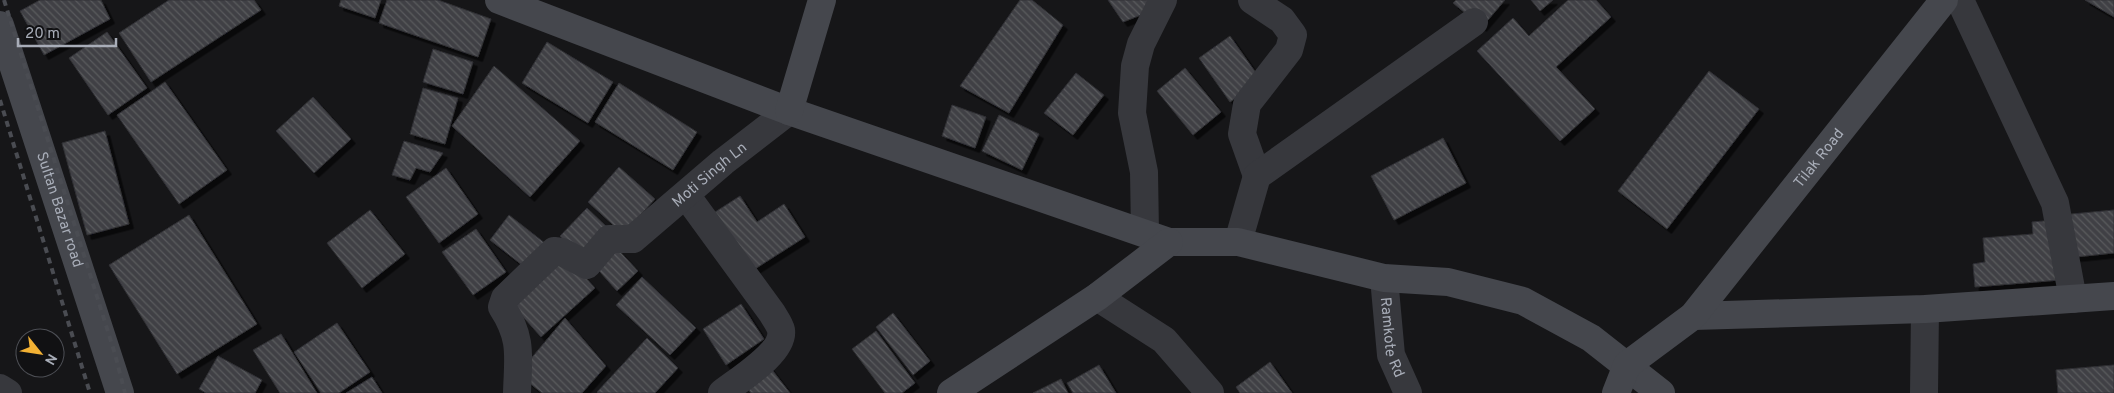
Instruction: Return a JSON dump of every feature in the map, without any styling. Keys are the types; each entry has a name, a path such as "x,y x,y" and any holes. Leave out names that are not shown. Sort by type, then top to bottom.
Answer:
{"main road":[{"path":"502,0 789,111 1157,238 1238,242 1384,278 1448,282 1523,301 1591,338 1661,393"},
{"path":"789,111 822,0"},
{"name":"Tilak Road","path":"1627,365 1693,316 1944,0"},
{"name":"Sultan Bazar road","path":"0,25 120,393"},
{"path":"959,391 1097,297 1157,238"},
{"path":"1693,316 1925,309 2114,296"},
{"path":"1616,393 1627,365"}],"street":[{"path":"1157,238 1132,113 1135,76 1141,44 1163,0"},
{"path":"1238,242 1257,176 1242,134 1247,104 1289,50 1293,35 1282,20 1252,0"},
{"path":"1960,0 2055,203 2073,299"},
{"path":"1257,176 1474,22"},
{"name":"Moti Singh Ln","path":"516,393 519,345 514,329 502,307 506,298 554,251 562,252 587,265 610,239 633,240 723,162 789,111"},
{"path":"686,196 772,313 782,331 779,343 773,353 722,393"},
{"name":"Ramkote Rd","path":"1384,278 1391,355 1408,393"},
{"path":"1097,297 1164,340 1210,393"},
{"path":"1924,393 1925,309"},
{"path":"0,388 8,393"}],"building":[{"path":"40,0 101,0 110,19 44,55 20,11"},
{"path":"169,0 254,0 261,10 151,82 119,33"},
{"path":"341,0 381,0 375,18 339,6"},
{"path":"387,0 438,0 491,19 478,57 379,23"},
{"path":"1020,0 1032,0 1063,25 1009,113 960,86"},
{"path":"1108,0 1150,0 1141,15 1123,22"},
{"path":"1456,0 1505,0 1482,27 1453,3"},
{"path":"1531,0 1553,0 1540,11"},
{"path":"1568,0 1596,0 1611,17 1556,67 1595,109 1560,141 1477,51 1513,18 1529,36"},
{"path":"2085,0 2114,0 2114,17"},
{"path":"107,32 147,88 108,115 69,58"},
{"path":"1230,36 1261,80 1230,102 1199,58"},
{"path":"547,42 613,82 588,123 522,83"},
{"path":"433,49 473,62 463,94 423,82"},
{"path":"494,66 580,141 530,197 452,126"},
{"path":"1185,68 1221,112 1193,135 1157,91"},
{"path":"1709,71 1759,109 1667,229 1618,191"},
{"path":"1076,73 1104,95 1073,135 1044,113"},
{"path":"165,82 227,170 179,204 117,115"},
{"path":"619,83 697,132 673,170 595,122"},
{"path":"423,88 458,98 445,144 410,134"},
{"path":"313,97 351,139 314,173 276,131"},
{"path":"952,105 986,117 975,148 942,136"},
{"path":"999,115 1039,134 1022,170 982,151"},
{"path":"105,131 129,224 87,235 62,143"},
{"path":"1443,138 1466,183 1394,220 1371,176"},
{"path":"404,141 443,153 430,172 416,168 410,180 392,175"},
{"path":"619,167 655,199 623,234 588,202"},
{"path":"446,168 478,214 439,243 406,197"},
{"path":"740,196 757,222 784,204 805,237 747,274 709,216"},
{"path":"587,208 610,230 583,259 560,236"},
{"path":"370,210 405,254 362,288 327,243"},
{"path":"2114,210 2114,253 2066,258 2061,215"},
{"path":"189,215 257,324 177,374 109,265"},
{"path":"509,215 546,244 527,269 490,240"},
{"path":"2055,220 2060,280 1975,287 1973,264 1985,262 1983,238 2033,234 2032,222"},
{"path":"476,229 506,272 473,295 442,252"},
{"path":"612,243 638,271 617,291 592,263"},
{"path":"562,252 595,288 541,337 509,301"},
{"path":"642,277 696,328 670,355 616,305"},
{"path":"741,304 764,339 726,365 703,329"},
{"path":"893,313 930,361 913,375 876,327"},
{"path":"565,318 606,366 582,393 542,393 518,374"},
{"path":"337,323 370,372 339,393 321,393 294,352"},
{"path":"876,331 915,383 902,393 885,393 852,349"},
{"path":"281,334 317,393 280,393 253,350"},
{"path":"647,338 678,368 655,393 598,393 597,392"},
{"path":"218,356 262,380 255,393 206,393 199,389"},
{"path":"766,362 790,393 751,393 741,380"},
{"path":"1270,362 1292,393 1240,393 1236,387"},
{"path":"1099,365 1116,393 1073,393 1067,383"},
{"path":"2114,365 2114,393 2058,393 2056,370"},
{"path":"372,377 382,393 346,393"},
{"path":"1061,379 1068,393 1033,393"}],"railway":[{"path":"4,0 115,354 125,393"},
{"path":"0,100 90,393"}]}
